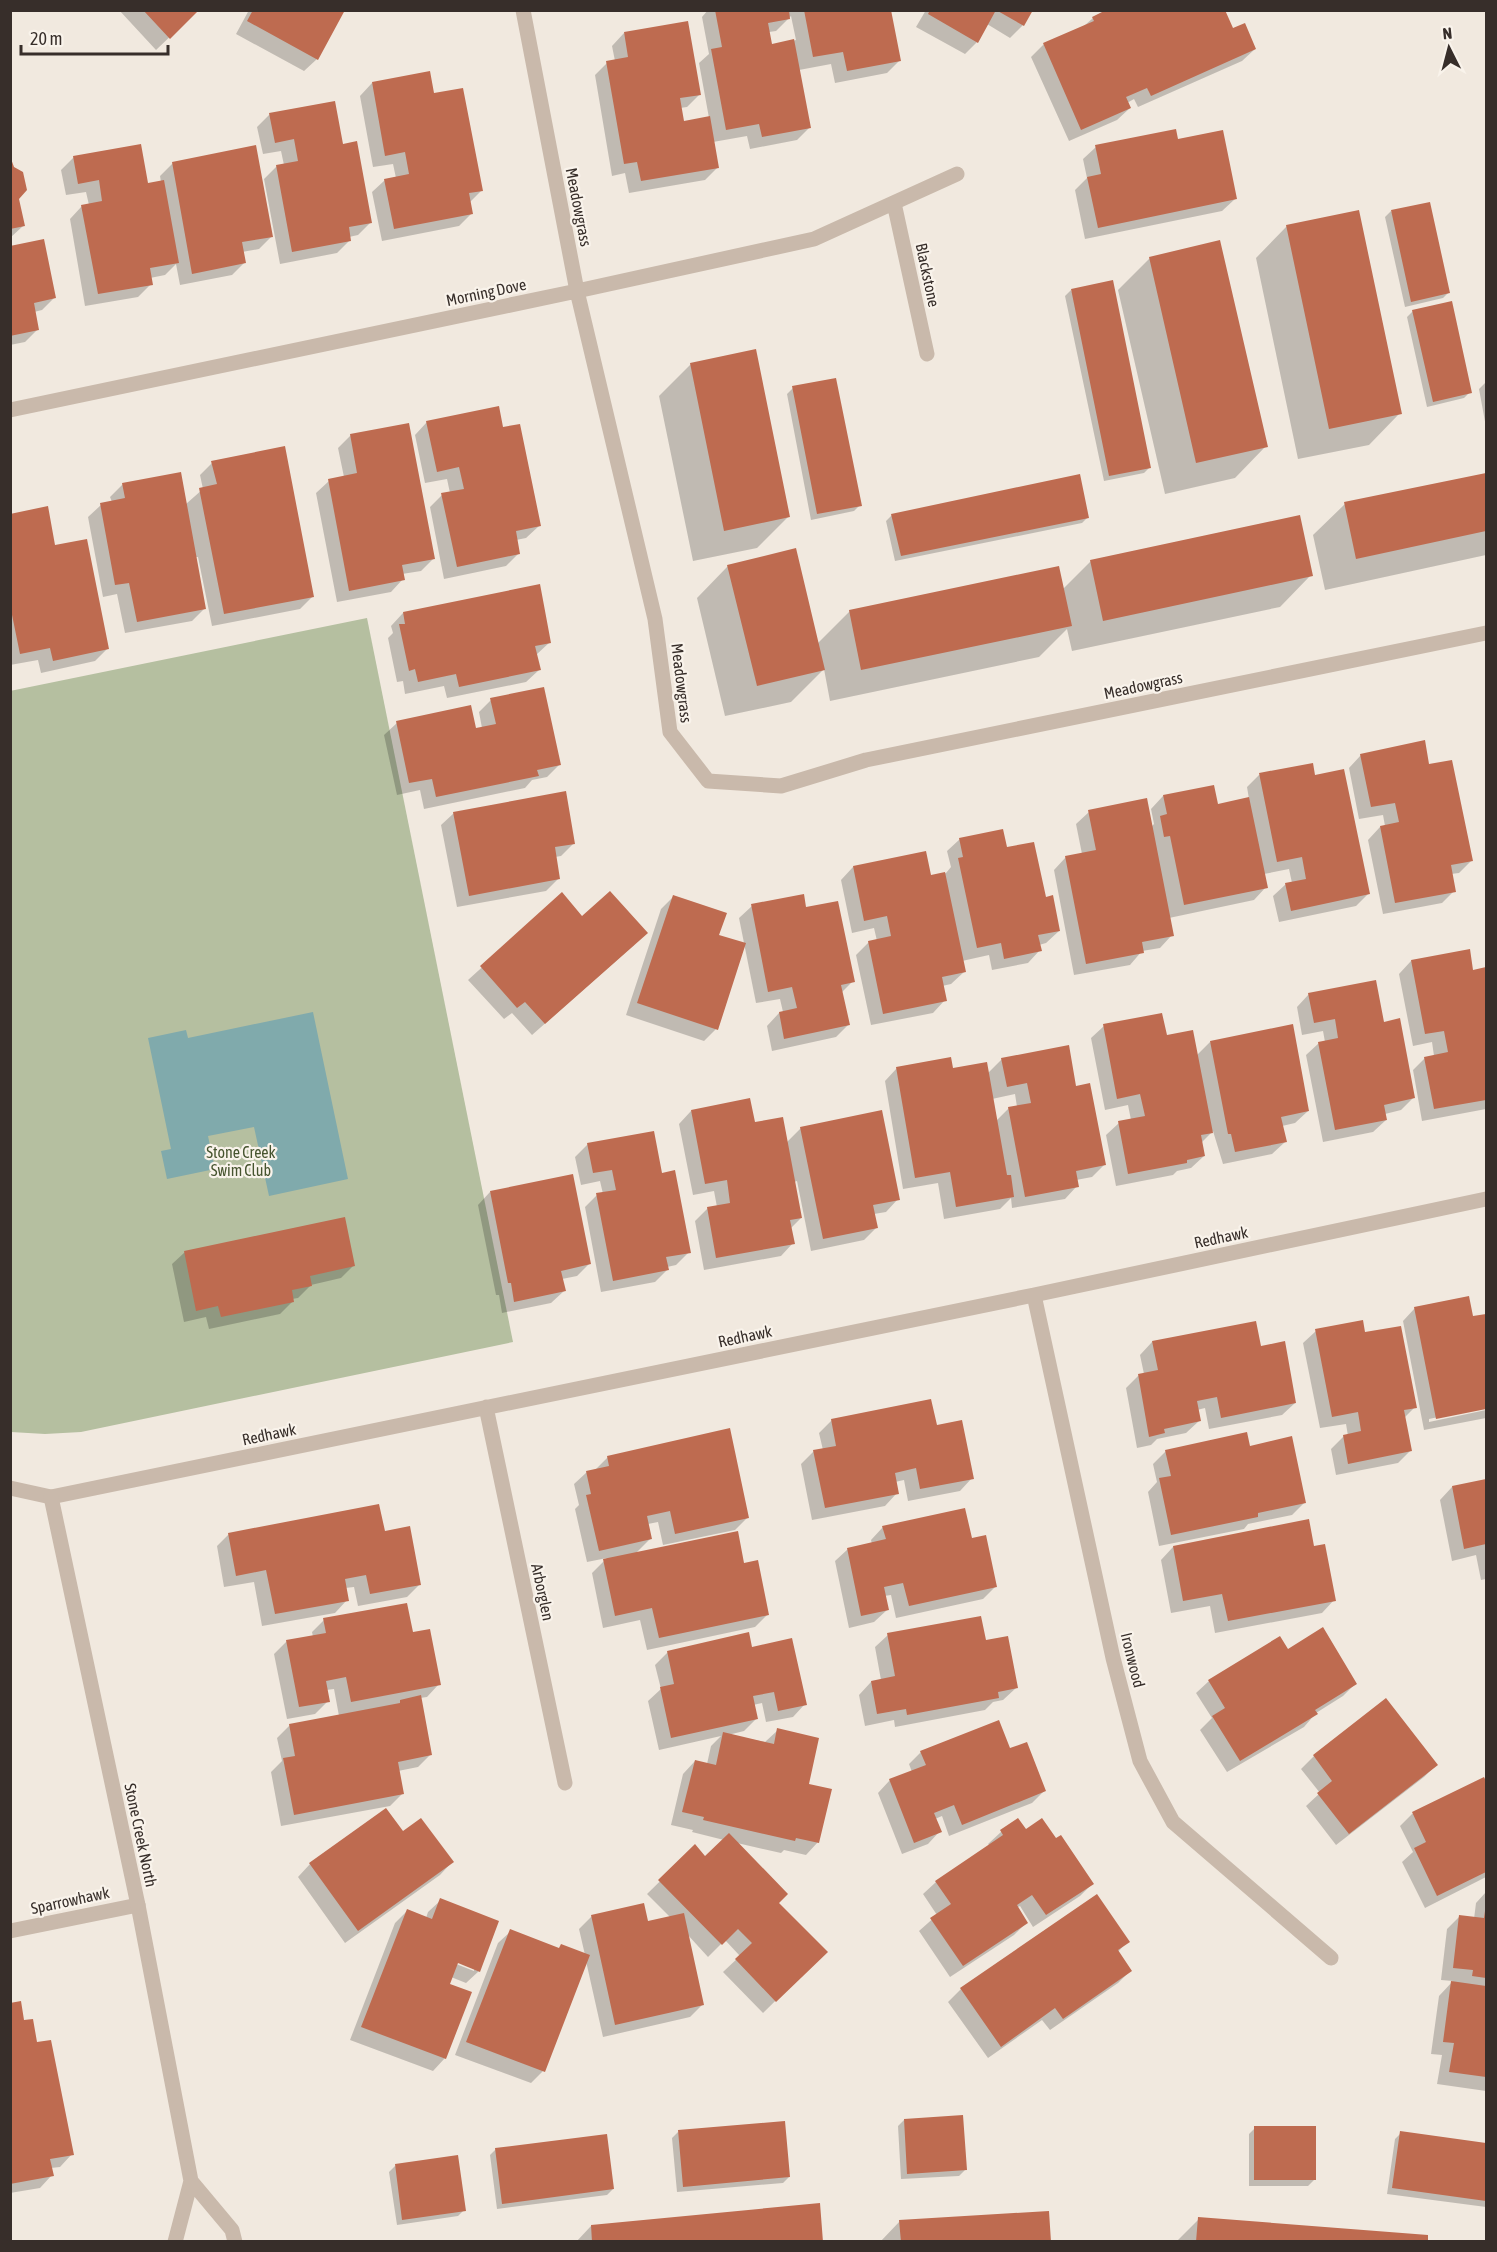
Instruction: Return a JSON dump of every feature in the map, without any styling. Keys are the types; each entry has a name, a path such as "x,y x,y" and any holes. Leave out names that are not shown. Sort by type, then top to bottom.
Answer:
{"street":[{"name":"Meadowgrass","path":"523,10 577,291 655,619 670,732 708,782 782,786 866,760 1486,633"},
{"name":"Morning Dove","path":"10,410 814,239 957,174"},
{"name":"Blackstone","path":"894,203 927,354"},
{"name":"Redhawk","path":"10,1488 51,1497 1034,1295 1486,1199"},
{"name":"Ironwood","path":"1034,1295 1113,1658 1140,1761 1173,1822 1331,1958"},
{"name":"Arborglen","path":"486,1407 565,1783"},
{"name":"Stone Creek North","path":"51,1497 138,1905 192,2181 175,2241"},
{"name":"Sparrowhawk","path":"10,1931 138,1905"},
{"name":"Stone Creek North","path":"192,2181 232,2230 235,2241"}],"green space":[{"name":"Stone Creek Swim Club","path":"367,618 513,1342 81,1432 45,1434 11,1432 10,691"}],"water":[{"path":"313,1012 348,1179 269,1196 254,1127 208,1136 215,1169 167,1179 161,1151 171,1149 148,1038 186,1030 188,1038"}],"building":[{"path":"143,10 199,10 170,39"},
{"path":"253,10 345,10 318,60 247,21"},
{"path":"715,10 789,10 790,19 768,23 772,44 794,39 811,128 762,137 759,124 726,130 711,49 722,47"},
{"path":"804,10 891,10 901,61 847,71 843,52 813,57"},
{"path":"930,10 996,10 978,43 928,14"},
{"path":"996,10 1033,10 1024,26"},
{"path":"1106,10 1225,10 1233,28 1245,23 1256,49 1151,96 1147,88 1126,97 1131,108 1081,130 1043,43 1094,21 1092,17"},
{"path":"688,21 701,95 680,98 684,121 710,116 719,168 641,181 637,162 624,164 606,61 628,57 624,32"},
{"path":"430,71 434,93 463,88 483,191 469,193 473,214 394,229 384,179 409,174 405,152 385,156 372,82"},
{"path":"335,101 343,144 357,141 372,223 349,227 351,241 292,252 276,165 298,161 294,139 275,143 269,113"},
{"path":"1176,129 1178,139 1223,130 1237,199 1098,228 1087,177 1101,174 1095,145"},
{"path":"141,144 148,183 164,180 179,263 150,268 153,285 98,294 81,205 102,201 99,180 78,184 73,156"},
{"path":"256,145 273,237 242,242 246,263 192,274 172,162"},
{"path":"10,156 14,167 23,172 27,190 19,199 25,226 10,229"},
{"path":"1430,202 1450,293 1411,302 1391,210"},
{"path":"1359,210 1402,414 1329,429 1286,225"},
{"path":"44,239 56,298 34,303 39,330 10,336 10,246"},
{"path":"1220,240 1268,447 1196,463 1149,257"},
{"path":"1113,280 1151,468 1109,476 1071,289"},
{"path":"1452,301 1472,393 1433,402 1412,310"},
{"path":"756,349 790,517 724,531 690,363"},
{"path":"836,378 862,506 817,514 792,386"},
{"path":"499,406 503,427 520,424 541,526 516,531 520,554 457,567 441,493 464,489 459,467 437,472 426,421"},
{"path":"409,423 435,559 402,565 405,580 349,591 328,479 357,473 350,434"},
{"path":"285,446 314,597 224,614 199,488 217,484 211,461"},
{"path":"181,472 206,609 137,622 129,583 115,585 100,503 125,498 122,483"},
{"path":"1486,473 1486,531 1356,559 1344,502"},
{"path":"1080,474 1089,518 901,556 891,514"},
{"path":"48,506 55,545 87,539 109,649 53,661 50,648 20,654 10,605 10,514"},
{"path":"1300,515 1313,576 1103,621 1090,560"},
{"path":"796,548 825,670 757,686 727,565"},
{"path":"1059,566 1072,626 861,670 849,610"},
{"path":"540,584 551,643 535,646 541,670 459,687 456,674 418,682 415,669 409,671 399,624 405,624 403,612"},
{"path":"544,687 561,765 537,770 539,776 436,797 432,779 409,783 396,721 471,705 476,728 496,724 490,698"},
{"path":"1425,740 1429,764 1452,760 1473,861 1451,865 1456,892 1395,903 1380,826 1399,822 1395,803 1371,807 1360,754"},
{"path":"1313,763 1315,775 1344,769 1370,894 1291,911 1285,883 1306,879 1302,857 1277,862 1259,773"},
{"path":"1214,785 1218,804 1249,797 1268,888 1184,905 1170,836 1164,837 1160,816 1167,814 1163,795"},
{"path":"566,791 575,844 555,847 560,879 469,896 453,812"},
{"path":"1147,798 1174,936 1142,942 1144,953 1086,964 1065,856 1096,850 1088,810"},
{"path":"1003,829 1007,847 1034,842 1046,897 1053,895 1060,931 1038,935 1042,951 1004,959 1001,943 977,948 958,858 963,857 959,838"},
{"path":"926,851 931,875 945,872 966,972 942,977 947,1001 883,1014 868,941 891,936 887,916 864,921 853,866"},
{"path":"610,891 648,933 545,1024 525,1002 517,1008 480,966 562,892 582,916"},
{"path":"804,894 806,907 838,901 855,982 841,985 850,1025 784,1039 779,1012 797,1008 792,987 768,992 751,904"},
{"path":"673,895 727,913 719,935 746,943 718,1030 637,1003"},
{"path":"1470,949 1473,970 1486,967 1486,1100 1434,1109 1424,1057 1448,1052 1444,1031 1425,1034 1411,960"},
{"path":"1376,980 1384,1022 1400,1018 1415,1098 1384,1105 1387,1120 1335,1130 1318,1042 1338,1038 1335,1019 1314,1023 1308,993"},
{"path":"1162,1013 1167,1035 1193,1030 1213,1133 1201,1135 1205,1156 1187,1160 1187,1163 1128,1174 1118,1121 1145,1116 1140,1094 1117,1099 1103,1024"},
{"path":"1293,1024 1309,1111 1281,1117 1287,1142 1235,1152 1231,1134 1228,1134 1210,1041"},
{"path":"1069,1045 1076,1086 1090,1083 1106,1165 1076,1171 1079,1187 1025,1197 1008,1107 1031,1103 1027,1083 1007,1087 1001,1058"},
{"path":"951,1057 953,1068 987,1062 1007,1175 1011,1175 1014,1197 956,1207 950,1172 915,1178 896,1067"},
{"path":"750,1098 755,1122 783,1117 802,1218 790,1220 795,1244 716,1258 707,1207 730,1203 727,1180 705,1184 691,1110"},
{"path":"882,1110 900,1200 873,1205 878,1228 823,1239 800,1127"},
{"path":"654,1131 662,1173 675,1170 691,1253 666,1257 669,1270 613,1281 596,1193 616,1190 612,1170 593,1173 587,1143"},
{"path":"573,1174 591,1264 561,1271 566,1291 514,1302 511,1283 508,1283 490,1191"},
{"path":"345,1217 355,1266 310,1276 312,1286 292,1290 294,1302 221,1317 218,1306 196,1311 184,1251"},
{"path":"1469,1296 1473,1316 1486,1314 1486,1409 1436,1419 1414,1307"},
{"path":"1363,1320 1365,1332 1401,1326 1417,1408 1404,1410 1412,1451 1348,1464 1343,1435 1361,1431 1358,1412 1332,1417 1315,1329"},
{"path":"1256,1321 1261,1346 1285,1341 1296,1403 1221,1418 1217,1397 1197,1401 1201,1421 1164,1429 1165,1433 1149,1437 1138,1374 1158,1370 1152,1341"},
{"path":"931,1399 937,1425 962,1420 974,1479 920,1489 916,1468 895,1473 899,1494 825,1508 813,1450 836,1446 831,1419"},
{"path":"730,1428 749,1518 675,1534 670,1511 647,1516 652,1539 599,1551 586,1495 591,1494 586,1471 609,1466 607,1456"},
{"path":"1247,1432 1250,1446 1292,1436 1306,1503 1258,1513 1258,1517 1171,1535 1159,1478 1171,1476 1165,1450"},
{"path":"1486,1479 1486,1544 1464,1549 1452,1486"},
{"path":"379,1504 385,1531 410,1526 421,1585 370,1594 366,1575 345,1579 349,1601 275,1614 266,1570 236,1576 228,1533"},
{"path":"965,1508 972,1538 986,1535 997,1587 909,1606 903,1583 884,1587 889,1610 861,1616 847,1548 886,1539 882,1526"},
{"path":"1309,1519 1314,1546 1325,1544 1336,1601 1228,1621 1222,1594 1183,1601 1173,1546"},
{"path":"738,1531 744,1563 758,1560 769,1615 659,1638 652,1608 615,1616 603,1559"},
{"path":"407,1603 413,1632 430,1629 441,1685 351,1702 346,1677 326,1681 330,1702 299,1707 286,1640 326,1633 323,1618"},
{"path":"981,1616 986,1640 1008,1636 1018,1688 998,1692 999,1698 907,1715 906,1709 877,1714 871,1681 895,1676 887,1633"},
{"path":"1323,1627 1357,1684 1315,1710 1318,1714 1240,1761 1212,1716 1225,1708 1208,1680 1280,1636 1288,1649"},
{"path":"749,1632 752,1647 792,1638 807,1705 778,1711 774,1692 753,1696 758,1719 671,1738 660,1687 674,1684 667,1651"},
{"path":"421,1695 432,1755 398,1762 404,1794 294,1815 283,1758 295,1756 289,1724 400,1703 400,1700"},
{"path":"1386,1698 1438,1765 1349,1834 1317,1793 1332,1781 1313,1755"},
{"path":"999,1720 1010,1748 1027,1742 1046,1791 962,1825 954,1805 934,1813 942,1832 914,1843 889,1779 926,1765 920,1751"},
{"path":"777,1728 819,1738 809,1784 832,1789 819,1843 796,1838 795,1841 703,1820 704,1817 682,1812 695,1760 716,1765 723,1732 774,1744"},
{"path":"1484,1777 1486,1781 1486,1872 1437,1896 1414,1848 1426,1842 1412,1812"},
{"path":"386,1808 403,1831 421,1818 454,1862 358,1931 309,1863"},
{"path":"1018,1818 1026,1829 1042,1818 1056,1838 1061,1835 1094,1884 1046,1915 1032,1895 1017,1905 1028,1923 963,1966 930,1918 951,1904 935,1881 1003,1835 1000,1830"},
{"path":"729,1833 788,1894 779,1903 828,1952 776,2002 735,1959 752,1943 738,1929 722,1945 658,1880 695,1844 705,1856"},
{"path":"1097,1894 1130,1942 1118,1950 1132,1971 1063,2019 1055,2008 1001,2047 960,1988"},
{"path":"440,1898 499,1921 480,1972 458,1963 450,1984 472,1992 446,2059 361,2027 407,1909 432,1919"},
{"path":"644,1903 648,1921 684,1913 704,2005 615,2025 591,1915"},
{"path":"1485,1911 1486,1978 1472,1976 1473,1970 1453,1968 1459,1915 1484,1918"},
{"path":"510,1929 559,1948 561,1944 590,1955 545,2072 466,2042"},
{"path":"1451,1981 1486,1986 1486,2077 1449,2072 1454,2043 1443,2042"},
{"path":"21,2001 24,2020 33,2019 37,2042 51,2040 74,2155 50,2159 54,2176 10,2184 10,2003"},
{"path":"963,2115 967,2170 907,2174 904,2119"},
{"path":"785,2121 790,2177 683,2187 678,2130"},
{"path":"1254,2126 1316,2126 1316,2180 1254,2180"},
{"path":"1400,2131 1486,2143 1486,2201 1392,2188"},
{"path":"607,2134 614,2189 502,2204 495,2148"},
{"path":"458,2155 466,2211 402,2220 395,2164"},
{"path":"820,2203 823,2242 592,2242 591,2225"},
{"path":"1049,2211 1051,2242 901,2242 899,2220"},
{"path":"1198,2217 1428,2235 1428,2242 1196,2242"}]}
